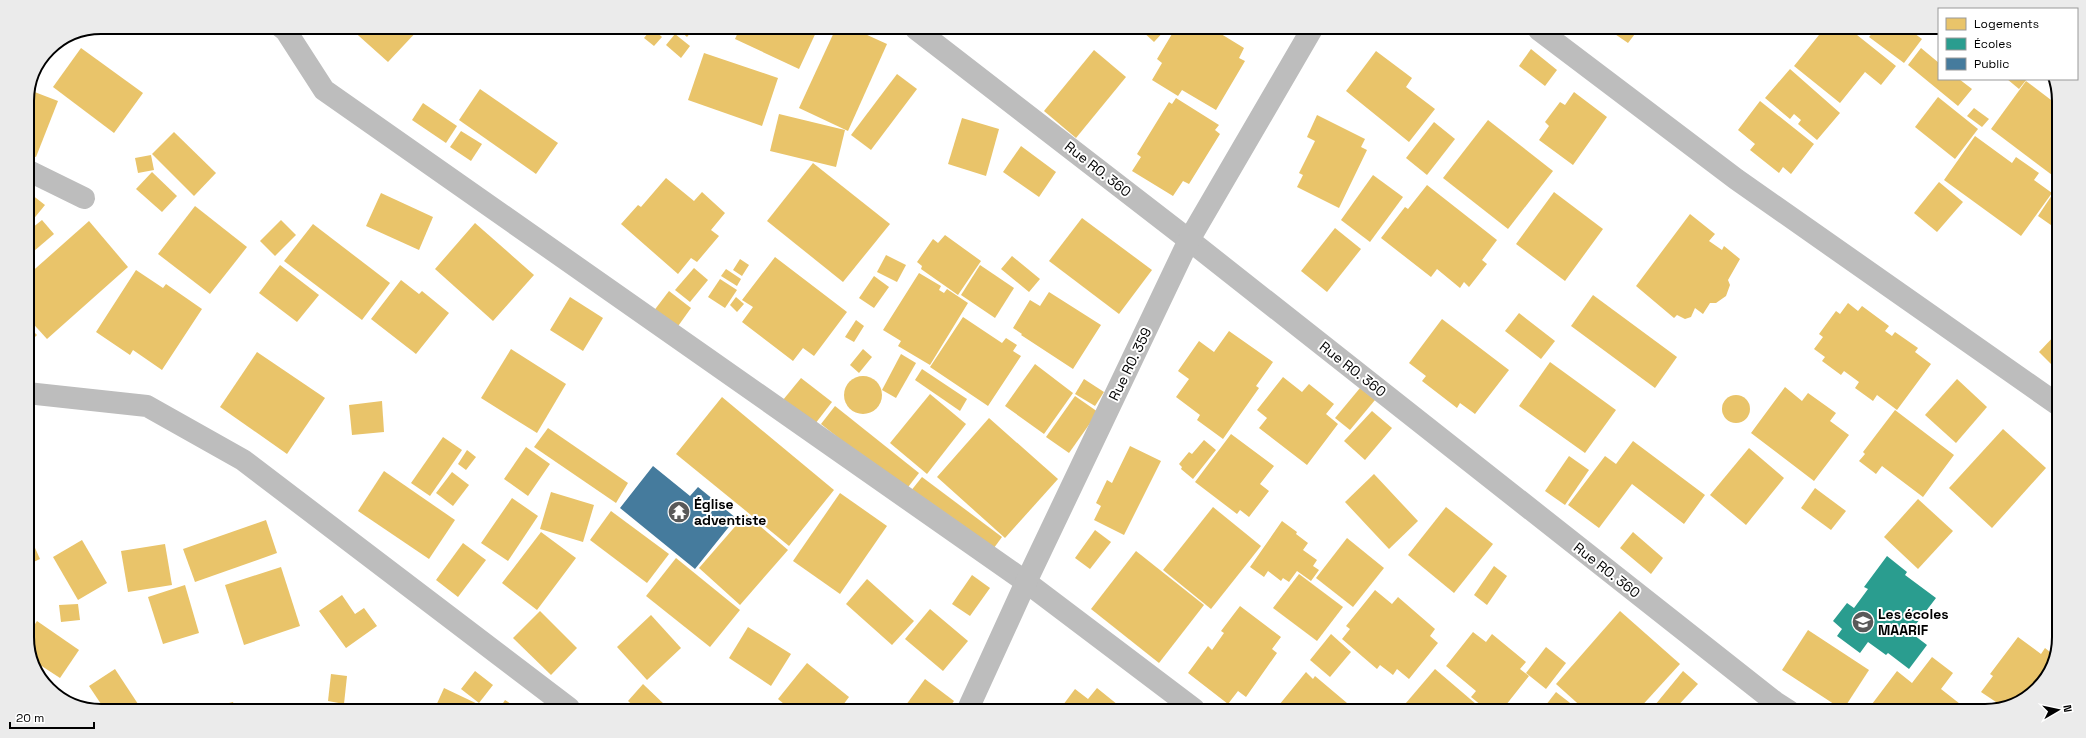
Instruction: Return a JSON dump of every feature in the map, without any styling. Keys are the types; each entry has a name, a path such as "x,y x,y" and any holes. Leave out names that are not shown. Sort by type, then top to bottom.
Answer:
{"street":[{"path":"289,34 324,90 1026,582 1187,704"},
{"name":"Rue RO. 360","path":"922,34 1189,240 1778,704"},
{"name":"Rue RO. 359","path":"970,704 1026,582 1189,240 1309,34"},
{"path":"1544,34 1736,179 2052,400"},
{"path":"34,173 84,198"},
{"path":"34,394 148,406 243,460 564,704"}],"building: Logements":[{"path":"357,34 414,34 388,62"},
{"path":"647,34 659,34 662,37 654,46 644,38"},
{"path":"675,34 690,46 681,58 666,45"},
{"path":"737,34 815,34 799,69 735,39"},
{"path":"833,34 865,34 887,44 848,131 799,108"},
{"path":"1145,34 1161,34 1154,42"},
{"path":"1172,34 1221,34 1244,48 1239,58 1245,61 1216,110 1182,90 1178,96 1152,80 1162,63 1157,59"},
{"path":"1615,34 1635,34 1628,43"},
{"path":"1820,34 1856,34 1896,66 1881,85 1865,72 1840,103 1794,66"},
{"path":"1872,34 1915,34 1922,39 1904,63 1869,37"},
{"path":"81,48 143,93 114,133 53,87"},
{"path":"1921,48 1938,62 1938,80 1960,80 1972,89 1958,106 1908,65"},
{"path":"1531,49 1557,70 1545,86 1519,66"},
{"path":"1094,50 1126,77 1076,138 1044,111"},
{"path":"1376,51 1412,78 1406,87 1435,109 1409,142 1346,91"},
{"path":"704,53 778,78 762,126 688,100"},
{"path":"1790,69 1840,113 1817,140 1798,124 1801,120 1794,114 1790,119 1765,98"},
{"path":"897,74 917,89 871,150 851,135"},
{"path":"2008,80 2026,80 2019,89"},
{"path":"2026,81 2052,101 2052,175 1991,129"},
{"path":"480,89 558,143 536,174 459,120"},
{"path":"35,92 58,101 36,157 34,156"},
{"path":"1574,92 1607,117 1573,165 1539,140 1549,126 1545,122 1560,102 1565,105"},
{"path":"1938,97 1978,129 1955,159 1915,127"},
{"path":"1176,98 1219,125 1215,130 1220,134 1189,184 1183,181 1173,196 1132,171 1141,157 1137,154 1169,102 1172,104"},
{"path":"1760,101 1814,144 1791,174 1783,167 1779,173 1750,150 1755,144 1738,130"},
{"path":"423,103 457,126 446,143 412,120"},
{"path":"1974,108 1989,119 1982,127 1967,116"},
{"path":"779,114 845,130 836,167 770,151"},
{"path":"1317,115 1365,139 1361,147 1367,150 1339,208 1297,187 1303,175 1299,173 1315,141 1307,137"},
{"path":"962,118 999,129 986,176 948,164"},
{"path":"1488,120 1553,171 1508,229 1443,178"},
{"path":"1434,122 1455,139 1427,175 1406,158"},
{"path":"461,131 482,144 471,161 450,147"},
{"path":"174,132 216,173 194,196 152,154"},
{"path":"1975,136 2012,163 2016,157 2039,173 2034,180 2052,193 2021,236 1944,180"},
{"path":"1021,146 1056,172 1039,197 1003,172"},
{"path":"151,155 154,170 138,173 135,158"},
{"path":"813,163 890,224 843,282 767,221"},
{"path":"152,172 177,196 162,212 136,189"},
{"path":"1373,175 1403,197 1370,242 1341,220"},
{"path":"666,178 694,201 702,192 725,213 711,230 719,236 697,262 691,258 678,274 621,224 638,205 641,207"},
{"path":"1939,182 1963,202 1937,232 1914,213"},
{"path":"1427,185 1497,240 1482,260 1487,264 1469,287 1464,282 1460,288 1437,269 1431,277 1381,238 1405,207 1408,209"},
{"path":"1554,192 1603,229 1565,281 1516,244"},
{"path":"381,193 433,217 419,250 366,226"},
{"path":"2052,195 2052,226 2038,216"},
{"path":"34,196 45,205 34,218"},
{"path":"195,206 247,247 210,294 158,254"},
{"path":"1690,214 1715,234 1709,241 1722,250 1724,246 1740,259 1728,280 1730,285 1726,296 1716,303 1710,303 1703,314 1695,308 1691,317 1685,319 1677,315 1674,318 1636,286"},
{"path":"1082,218 1152,270 1119,314 1049,261"},
{"path":"42,220 54,234 34,251 34,226"},
{"path":"281,220 296,235 275,256 260,241"},
{"path":"89,221 128,267 47,339 34,325 34,270"},
{"path":"475,223 534,275 493,321 435,269"},
{"path":"313,224 390,283 362,320 284,261"},
{"path":"1335,228 1361,249 1327,292 1301,271"},
{"path":"945,235 981,261 958,295 921,269 922,266 917,262 933,239 938,243"},
{"path":"886,255 906,265 897,282 877,272"},
{"path":"1012,256 1040,279 1029,292 1001,269"},
{"path":"775,257 847,312 814,356 803,348 793,361 742,322 753,307 742,300"},
{"path":"740,259 749,265 742,276 733,270"},
{"path":"280,265 319,295 297,322 259,293"},
{"path":"980,265 1014,288 995,318 961,295"},
{"path":"694,268 708,280 690,302 675,290"},
{"path":"726,269 741,279 737,286 721,276"},
{"path":"136,270 163,288 166,284 202,309 162,370 133,350 130,355 96,332"},
{"path":"919,273 941,286 939,290 944,293 947,289 968,303 930,365 898,346 901,341 883,330"},
{"path":"874,276 889,287 874,308 859,298"},
{"path":"720,279 737,290 725,308 708,297"},
{"path":"401,280 419,294 422,291 449,313 416,354 371,319"},
{"path":"669,291 691,308 676,329 653,312"},
{"path":"1049,292 1101,325 1073,369 1021,335 1022,334 1013,328 1030,300 1040,306"},
{"path":"1593,295 1677,357 1655,388 1571,326"},
{"path":"570,297 603,318 583,351 550,330"},
{"path":"736,297 744,304 737,312 730,305"},
{"path":"1848,303 1858,311 1862,306 1889,326 1885,331 1892,336 1895,332 1918,348 1915,352 1931,364 1897,410 1877,395 1873,401 1855,388 1859,382 1844,371 1841,375 1822,361 1825,357 1814,349 1823,337 1819,334 1836,311 1840,314"},
{"path":"1519,313 1555,341 1541,359 1505,331"},
{"path":"963,317 1002,343 1006,338 1017,345 1013,351 1021,356 988,406 930,367"},
{"path":"1442,319 1509,370 1475,414 1460,403 1457,408 1422,381 1426,376 1409,363"},
{"path":"856,320 864,326 854,342 845,337"},
{"path":"1229,331 1273,362 1256,386 1259,388 1223,439 1197,420 1200,415 1176,397 1189,379 1178,371 1199,341 1214,352"},
{"path":"2052,338 2052,365 2039,352"},
{"path":"511,349 566,384 537,433 481,398"},
{"path":"863,349 872,357 859,373 850,365"},
{"path":"257,352 325,398 287,454 220,407"},
{"path":"901,354 916,363 896,398 882,390"},
{"path":"1550,362 1616,410 1585,453 1519,406"},
{"path":"1035,364 1073,393 1044,434 1005,406"},
{"path":"922,369 967,399 960,411 915,380"},
{"path":"863,376 876,382 882,395 876,408 863,414 850,408 844,395 850,382"},
{"path":"1283,377 1302,392 1309,384 1334,404 1326,414 1338,424 1307,465 1259,428 1267,418 1257,410"},
{"path":"801,378 832,402 815,424 783,400"},
{"path":"1084,379 1104,392 1095,406 1075,394"},
{"path":"1957,379 1987,407 1956,443 1925,415"},
{"path":"1785,387 1802,401 1808,393 1836,413 1830,421 1849,435 1814,481 1751,433"},
{"path":"1360,388 1375,400 1350,430 1335,418"},
{"path":"930,394 966,424 927,474 890,443"},
{"path":"1736,395 1746,399 1750,409 1746,419 1736,423 1726,419 1722,409 1726,399"},
{"path":"1075,396 1098,412 1069,453 1046,437"},
{"path":"722,397 834,490 789,546 676,454"},
{"path":"382,401 384,432 352,435 349,405"},
{"path":"835,406 919,473 905,491 821,424"},
{"path":"1895,410 1954,455 1923,497 1882,466 1876,474 1859,461 1865,454 1863,452"},
{"path":"1372,411 1392,428 1365,460 1344,441"},
{"path":"989,418 1058,479 1005,538 937,477"},
{"path":"548,428 628,483 616,503 534,447"},
{"path":"2003,429 2046,468 1992,528 1949,488"},
{"path":"1231,434 1274,466 1260,484 1269,491 1249,517 1240,510 1237,514 1195,482"},
{"path":"443,437 462,450 430,496 411,483"},
{"path":"1204,440 1216,450 1193,479 1181,469 1182,467 1179,464 1189,452 1192,454"},
{"path":"1633,441 1705,495 1684,524 1632,484 1599,528 1568,505 1605,456 1616,464"},
{"path":"1130,446 1161,461 1124,535 1094,520 1101,506 1096,503 1107,480 1112,483"},
{"path":"526,447 550,464 528,496 504,479"},
{"path":"1749,448 1784,478 1746,525 1710,495"},
{"path":"467,450 476,457 466,470 458,464"},
{"path":"1569,456 1589,470 1565,505 1545,491"},
{"path":"384,471 455,520 429,559 358,511"},
{"path":"452,472 469,485 453,506 436,493"},
{"path":"1374,474 1418,521 1389,549 1345,502"},
{"path":"922,477 1002,537 991,552 910,492"},
{"path":"1815,488 1846,511 1831,530 1801,508"},
{"path":"551,492 594,505 583,542 540,529"},
{"path":"840,493 887,526 840,594 793,561"},
{"path":"512,498 538,516 508,561 481,543"},
{"path":"1918,499 1953,531 1918,569 1884,537"},
{"path":"1213,507 1261,546 1211,609 1163,570"},
{"path":"1446,507 1493,544 1454,593 1408,555"},
{"path":"611,511 669,554 647,583 590,540"},
{"path":"746,514 788,550 740,605 699,568"},
{"path":"266,520 277,553 195,582 183,549"},
{"path":"1282,521 1297,532 1296,534 1308,543 1303,550 1317,560 1313,566 1319,570 1311,581 1297,571 1289,582 1283,578 1281,581 1268,571 1264,577 1250,567"},
{"path":"1095,530 1111,542 1090,569 1075,558"},
{"path":"541,532 576,558 537,610 502,583"},
{"path":"1633,532 1663,558 1651,574 1620,548"},
{"path":"1347,538 1384,568 1353,607 1316,578"},
{"path":"82,540 107,583 78,600 53,557"},
{"path":"463,543 486,560 458,597 436,580"},
{"path":"165,544 172,585 128,592 121,551"},
{"path":"34,546 40,559 34,562"},
{"path":"1136,551 1204,605 1159,663 1091,609"},
{"path":"676,558 740,610 710,647 646,596"},
{"path":"1494,566 1507,576 1487,605 1474,595"},
{"path":"281,567 300,626 244,645 225,585"},
{"path":"1299,574 1343,607 1317,641 1273,608"},
{"path":"972,575 990,588 970,616 952,604"},
{"path":"867,579 914,621 892,645 846,604"},
{"path":"185,585 199,633 163,644 148,597"},
{"path":"1375,590 1392,604 1398,597 1435,629 1430,636 1438,643 1409,679 1397,669 1393,675 1380,665 1377,669 1342,639 1350,629 1346,626"},
{"path":"342,595 355,614 364,608 377,626 346,648 319,611"},
{"path":"78,604 80,620 61,622 59,605"},
{"path":"1240,606 1281,637 1272,649 1277,653 1246,697 1238,691 1228,704 1188,673 1208,646 1212,650 1224,633 1221,631"},
{"path":"930,609 968,641 943,671 905,639"},
{"path":"540,611 577,648 551,675 513,638"},
{"path":"1620,611 1680,664 1643,704 1578,704 1556,684"},
{"path":"651,615 681,648 647,680 617,647"},
{"path":"37,621 79,650 60,678 41,666 35,650 34,626"},
{"path":"748,627 791,654 771,686 729,658"},
{"path":"1808,630 1869,670 1847,704 1834,704 1782,670"},
{"path":"1473,632 1486,642 1492,634 1526,662 1520,669 1529,676 1507,704 1480,704 1471,697 1476,691 1446,666"},
{"path":"1331,634 1351,652 1330,677 1310,660"},
{"path":"2018,637 2041,654 2045,648 2050,652 2041,674 2026,690 2007,700 1996,703 1981,692 1993,676 1990,674"},
{"path":"1546,647 1566,663 1546,689 1526,673"},
{"path":"1932,657 1953,673 1941,689 1960,704 1872,704 1897,671 1912,683"},
{"path":"807,663 849,697 844,704 784,704 778,699"},
{"path":"115,669 138,704 101,704 89,686"},
{"path":"1435,669 1476,704 1405,704"},
{"path":"475,671 493,685 479,703 461,689"},
{"path":"1683,671 1698,684 1680,704 1656,704"},
{"path":"1306,672 1313,679 1315,676 1347,703 1346,704 1280,704"},
{"path":"331,674 347,676 344,704 328,701"},
{"path":"925,679 954,701 952,704 907,704"},
{"path":"643,684 664,704 631,704 628,701"},
{"path":"444,688 478,704 437,704"},
{"path":"1097,688 1117,704 1064,704 1075,689 1088,699"},
{"path":"1556,692 1571,704 1547,704"},
{"path":"505,700 511,704 502,704"}],"building: Écoles":[{"path":"1887,556 1907,572 1905,575 1936,598 1910,632 1927,645 1909,669 1888,653 1886,655 1868,642 1860,653 1837,636 1842,629 1833,621 1847,603 1854,608 1868,589 1864,587"}],"building: Public":[{"path":"653,466 690,496 698,487 736,518 695,569 620,508"}],"place":[{"name":"Église adventiste","path":"679,512"},
{"name":"Les écoles MAARIF","path":"1863,622"}]}
